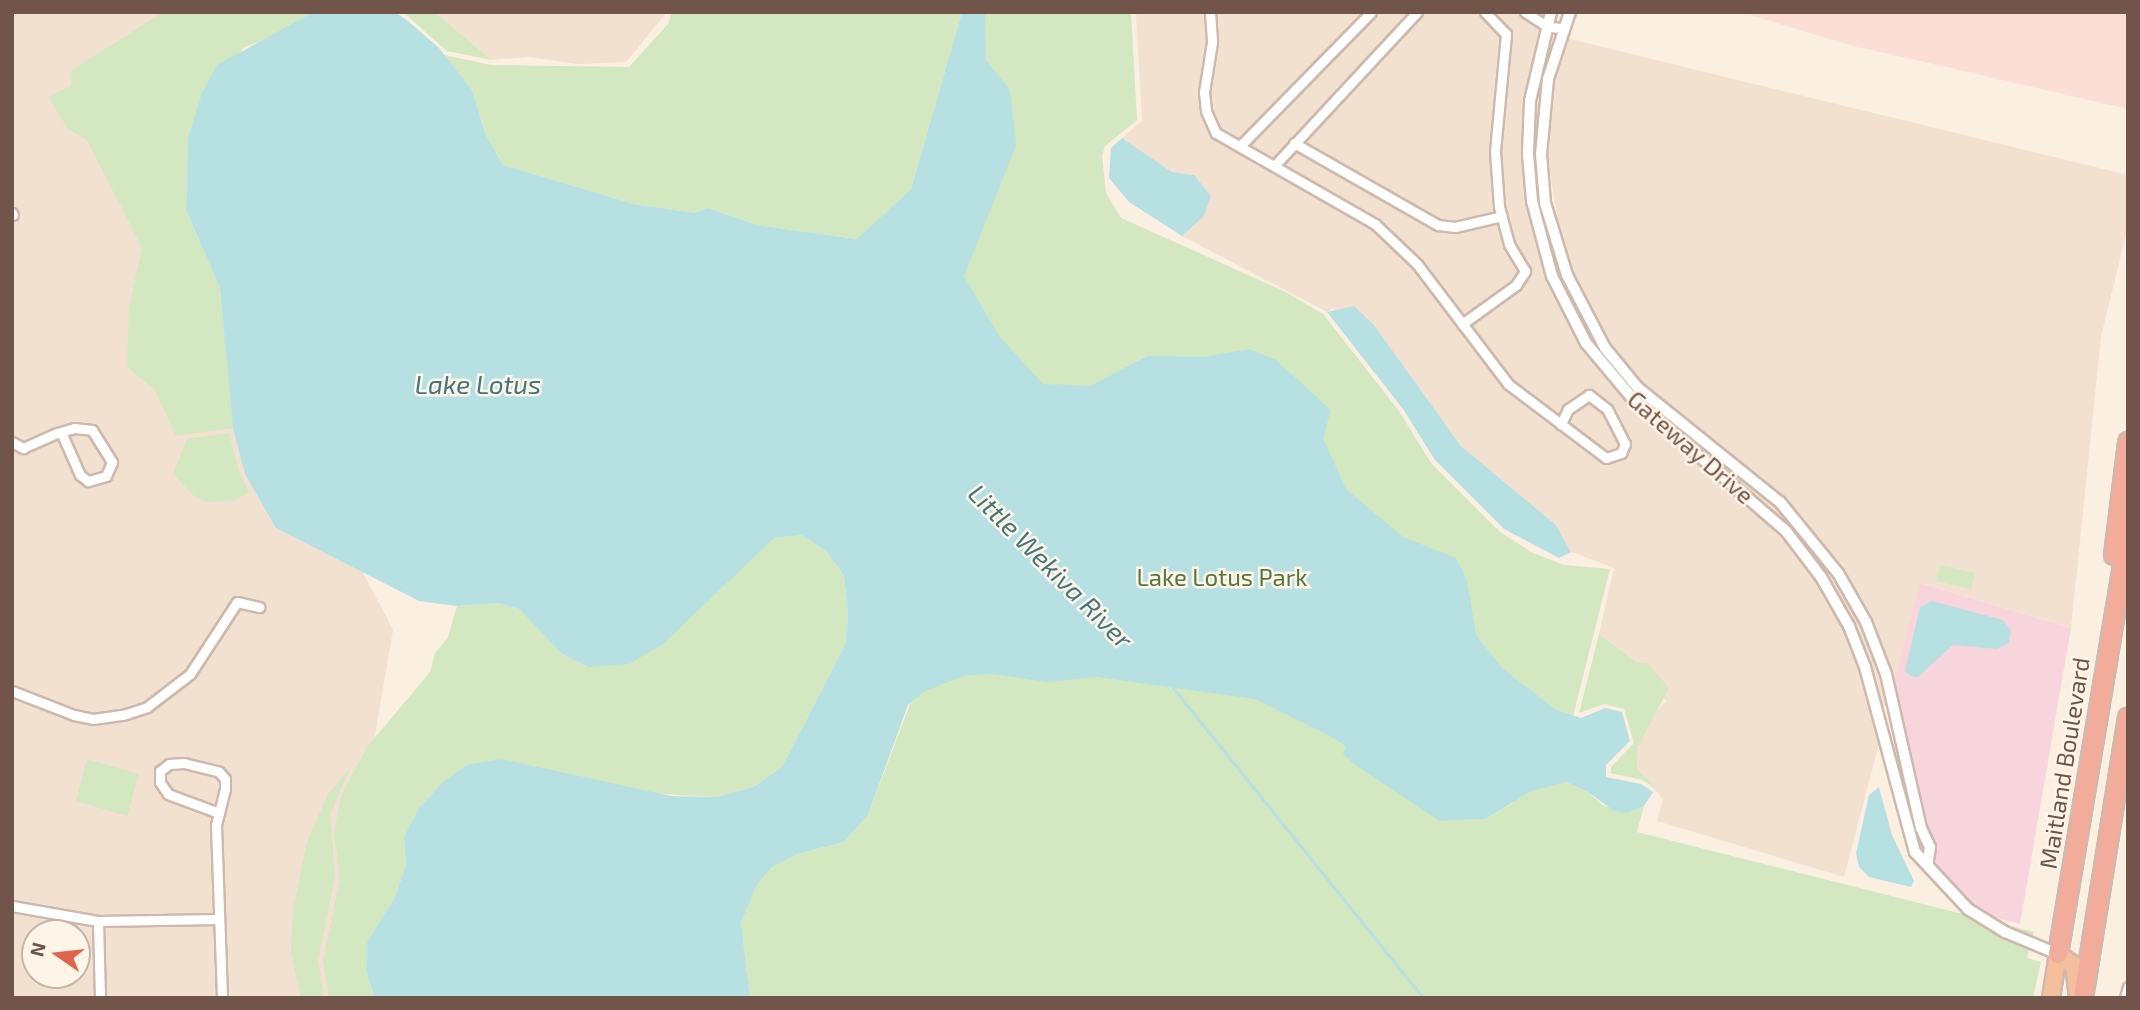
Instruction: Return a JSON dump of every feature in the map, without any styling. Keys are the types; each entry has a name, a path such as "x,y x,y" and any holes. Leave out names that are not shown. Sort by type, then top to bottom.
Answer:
{"highway":[{"path":"2095,718 2128,442"},
{"name":"Maitland Boulevard","path":"2050,998 2095,718 2128,536"},
{"path":"2080,998 2128,718"},
{"path":"2106,857 2128,773"},
{"path":"2058,954 2074,965 2080,998"}],"street":[{"path":"1210,12 1206,111 1216,133 1375,224 1417,264 1508,384 1560,424 1606,458 1621,453 1625,444 1607,409 1589,395 1568,409 1560,424"},
{"path":"1240,146 1371,12"},
{"path":"1274,166 1417,12"},
{"path":"1462,324 1516,285 1525,271 1509,244 1502,216 1494,151 1506,34 1485,12"},
{"path":"1525,12 1548,27 1563,29"},
{"name":"Gateway Drive","path":"1570,12 1548,79 1541,154 1545,203 1555,241 1584,312 1605,348 1638,388 1780,502 1810,534 1866,622 1895,709 1921,828 1930,848 1928,862"},
{"path":"1551,13 1563,29"},
{"name":"Gateway Drive","path":"1551,13 1530,101 1528,153 1539,236 1561,295 1586,343 1613,380 1786,531 1821,577 1850,626 1879,713 1915,852 1928,862 1947,892 1968,909 2005,932 2058,954"},
{"path":"1294,143 1438,225 1455,227 1502,216"},
{"path":"12,442 23,448 61,432 74,428 92,430 112,462 106,476 88,481 80,475 61,432"},
{"path":"12,691 93,719 123,715 147,706 190,674 237,602 259,607"},
{"path":"1879,713 1895,709"},
{"path":"219,813 168,794 160,782 160,771 169,764 184,763 219,772 225,779 219,813 222,998"},
{"path":"12,906 98,921 219,919"},
{"path":"98,921 100,998"},
{"path":"2125,998 2128,987"}],"shaded area":[{"path":"12,12 240,12 127,119 393,630 330,998 12,998"},
{"path":"434,12 667,12 626,62 577,64 529,57 492,60"},
{"path":"1136,12 1517,12 1541,29 1525,100 1522,153 1534,237 1560,307 1609,383 1781,534 1816,579 1844,627 1860,668 1880,740 1844,877 1657,821 1663,799 1637,769 1638,747 1653,715 1666,701 1636,662 1599,634 1614,568 1571,552 1556,525 1461,446 1374,325 1333,308 1327,312 1182,236 1204,216 1194,175 1172,172 1122,138 1142,121"},
{"path":"1740,12 2128,12 2128,109 1850,45"},
{"path":"1552,34 1538,114 1540,203 1549,242 1579,314 1600,351 1633,391 1776,506 1805,538 1861,624 1888,705 1883,707 1855,623 1826,574 1790,528 1743,485 1637,395 1617,376 1591,340 1571,303 1545,235 1538,200 1534,154 1536,102"},
{"path":"1566,38 2128,175 2128,226 2101,337 2071,628 1921,583 1894,683 1871,620 1814,532 1784,499 1642,384 1610,345 1589,310 1561,240 1547,154 1554,80"},
{"path":"1920,583 2071,628 2020,924 1986,915 1939,874 1894,683"}],"green space":[{"path":"163,12 314,12 284,32 243,48 188,138 186,210 220,288 233,428 176,436 155,390 127,367 129,307 142,248 87,140 68,129 48,97 71,86 72,70"},
{"path":"403,12 434,12 492,60 447,51"},
{"path":"672,12 962,12 911,189 858,239 757,225 708,208 695,213 634,204 503,165 486,135 472,90 444,55 491,65 629,67 668,24"},
{"name":"Lake Lotus Park","path":"963,12 1131,12 1137,120 1105,146 1102,156 1106,193 1121,218 1284,291 1323,314 1399,411 1431,463 1500,532 1533,553 1564,565 1610,569 1556,784 1566,782 1588,792 1602,805 1628,813 1644,806 1637,832 2034,932 2027,958 2041,962 2033,998 750,998 741,921 757,885 771,868 797,854 844,842 868,815 1012,435 879,342","holes":["1406,796 1514,802 1486,819 1441,821"]},
{"path":"229,433 240,475 249,492 234,501 208,502 195,497 173,474 187,439"},
{"path":"801,535 826,551 844,576 848,615 845,645 782,767 753,787 716,797 443,782 419,808 404,836 406,865 395,897 367,942 366,971 375,998 329,998 323,961 340,878 334,833 341,796 367,747 430,672 435,653 448,637 457,606 498,603 519,609 562,654 588,667 739,568 773,538"},
{"path":"1940,565 1975,573 1971,589 1936,581"},
{"path":"1599,634 1636,662 1647,663 1669,688 1638,747 1637,769 1657,789 1642,780 1611,773 1611,767 1634,743 1624,709 1604,704 1579,713"},
{"path":"87,759 139,774 127,816 76,801"},
{"path":"350,768 330,815 335,877 318,960 324,998 301,998 291,952 293,909 307,842 328,794"}],"water":[{"name":"Lake Lotus","path":"314,12 395,12 408,21 439,48 472,90 486,135 503,165 634,204 695,213 708,208 757,225 857,239 911,189 962,12 985,12 986,60 1010,90 1016,145 964,276 999,336 1043,384 1090,386 1148,356 1204,357 1249,349 1276,360 1331,410 1323,438 1346,489 1403,537 1456,558 1467,580 1476,635 1502,668 1556,710 1581,718 1605,708 1622,712 1630,741 1606,765 1606,777 1641,784 1653,792 1644,806 1628,813 1614,811 1588,792 1566,782 1531,791 1486,819 1440,821 1355,765 1343,754 1346,746 1255,699 1097,677 1047,682 993,674 963,676 923,692 908,705 868,815 844,842 797,854 771,868 757,885 741,922 750,998 375,998 366,971 367,942 395,897 406,865 404,836 419,808 443,782 467,765 501,759 671,796 716,797 753,787 782,767 845,645 848,615 844,576 826,551 801,535 774,538 663,644 629,664 588,667 562,654 519,609 498,603 457,606 419,601 276,528 245,474 233,428 220,288 186,210 188,138 202,93 217,65"},
{"path":"1122,138 1172,172 1194,175 1211,196 1204,216 1182,236 1129,202 1109,178 1111,148"},
{"path":"1354,306 1374,325 1461,446 1556,525 1571,552 1559,558 1504,529 1435,460 1403,409 1327,312"},
{"path":"1932,601 2003,620 2011,631 2009,643 1997,649 1953,645 1918,677 1910,676 1905,671 1920,607"},
{"path":"1879,787 1892,835 1914,881 1911,887 1869,877 1859,867 1856,853 1869,795"}],"waterway":[{"name":"Little Wekiva River","path":"1171,685 1424,998"}]}
